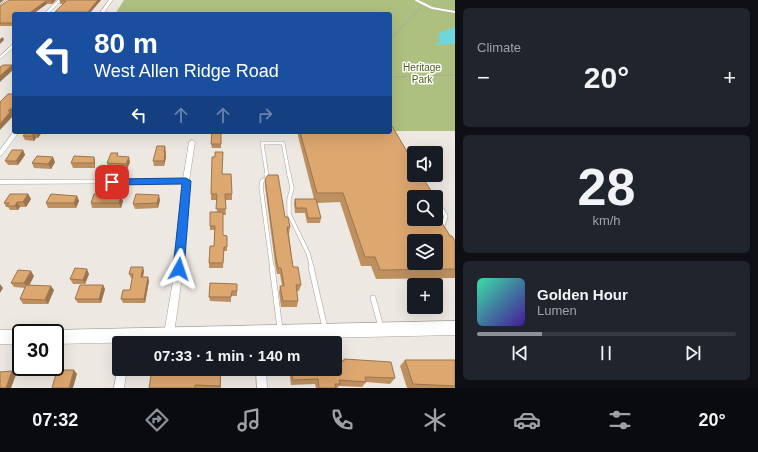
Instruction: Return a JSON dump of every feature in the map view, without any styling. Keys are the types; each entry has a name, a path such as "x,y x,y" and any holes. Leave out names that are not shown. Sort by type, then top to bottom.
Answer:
{"main road":[{"path":"312,336 326,332 455,328"},
{"path":"268,336 281,333 302,336"},
{"path":"152,336 169,334 214,336"},
{"path":"0,337 12,337"},
{"path":"64,337 112,339"}],"street":[{"path":"0,6 9,0"},
{"path":"48,12 60,0"},
{"path":"102,12 111,0"},
{"path":"0,58 12,47"},
{"path":"0,154 15,134"},
{"path":"169,334 179,269 186,181 192,142"},
{"path":"0,182 186,181"},
{"path":"119,388 121,376"},
{"path":"261,376 262,388"}],"lane":[{"path":"416,0 432,8 455,12"},
{"path":"281,333 261,187 262,181 267,178 262,143 283,143 292,188 288,199 289,214 308,253 326,332"},
{"path":"443,211 446,216 443,225"},
{"path":"443,226 441,231 444,235"},
{"path":"373,298 382,330"}],"path":[{"path":"392,38 419,9 432,8"},
{"path":"392,77 455,75"}],"green space":[{"name":"Heritage Park","path":"124,0 455,0 455,131 392,131 392,12 116,12"}],"water":[{"path":"455,27 455,44 434,45 440,42 438,37 439,33"}],"building":[{"path":"9,0 53,0 46,1 31,12 12,12 12,23 0,23 0,6"},
{"path":"60,0 98,0 88,12 55,12 66,1"},
{"path":"3,65 12,65 0,76 0,67"},
{"path":"8,94 12,94 12,108 8,111 11,111 0,124 0,102"},
{"path":"392,126 407,152 407,182 425,182 431,190 407,190 407,226 443,226 443,224 455,241 455,269 443,269 443,234 407,234 407,270 380,270 375,257 365,257 343,193 317,193 301,134 392,134"},
{"path":"24,134 33,134 32,136 23,136"},
{"path":"212,134 221,134 221,144 211,144"},
{"path":"157,146 165,146 164,161 153,161"},
{"path":"12,150 23,150 16,161 5,161"},
{"path":"215,152 223,152 222,174 231,174 232,194 225,194 226,209 216,209 217,194 211,194 212,157 215,157"},
{"path":"111,153 118,153 117,156 129,157 126,164 107,163"},
{"path":"37,156 53,157 48,164 32,163"},
{"path":"74,156 94,157 94,163 71,163"},
{"path":"268,175 278,175 285,217 288,217 290,227 287,227 293,267 298,267 301,285 296,285 298,301 283,301 280,286 284,286 281,268 278,268 276,258 265,179"},
{"path":"10,194 28,194 23,202 17,202 15,206 7,206 9,203 4,203"},
{"path":"51,194 77,196 74,203 46,203"},
{"path":"94,194 121,196 119,203 91,203"},
{"path":"136,194 159,195 157,203 133,204"},
{"path":"295,199 316,199 321,218 308,218 306,208 296,208"},
{"path":"210,212 223,212 223,235 227,236 227,247 224,247 223,263 209,263 210,246 214,246 215,226 210,226"},
{"path":"131,267 143,267 141,277 148,277 144,299 121,299 123,290 130,290 133,274 129,274"},
{"path":"75,268 87,269 83,280 70,279"},
{"path":"18,270 31,271 24,283 11,283"},
{"path":"210,283 237,284 237,291 232,291 231,297 209,297"},
{"path":"26,285 51,286 45,300 20,299"},
{"path":"80,285 103,285 99,299 75,299"},
{"path":"344,359 391,362 395,378 365,377 366,382 339,380 340,384 335,384 336,388 319,388 318,379 293,380 292,376 342,376 342,361 344,361"},
{"path":"405,360 455,360 455,386 413,384"},
{"path":"64,370 74,370 69,388 52,388 55,376 64,376"},
{"path":"12,371 6,388 0,388 0,372"},
{"path":"151,376 221,376 220,386 195,385 195,388 149,388"}],"route":[{"path":"112,182 186,181 179,269"}]}
